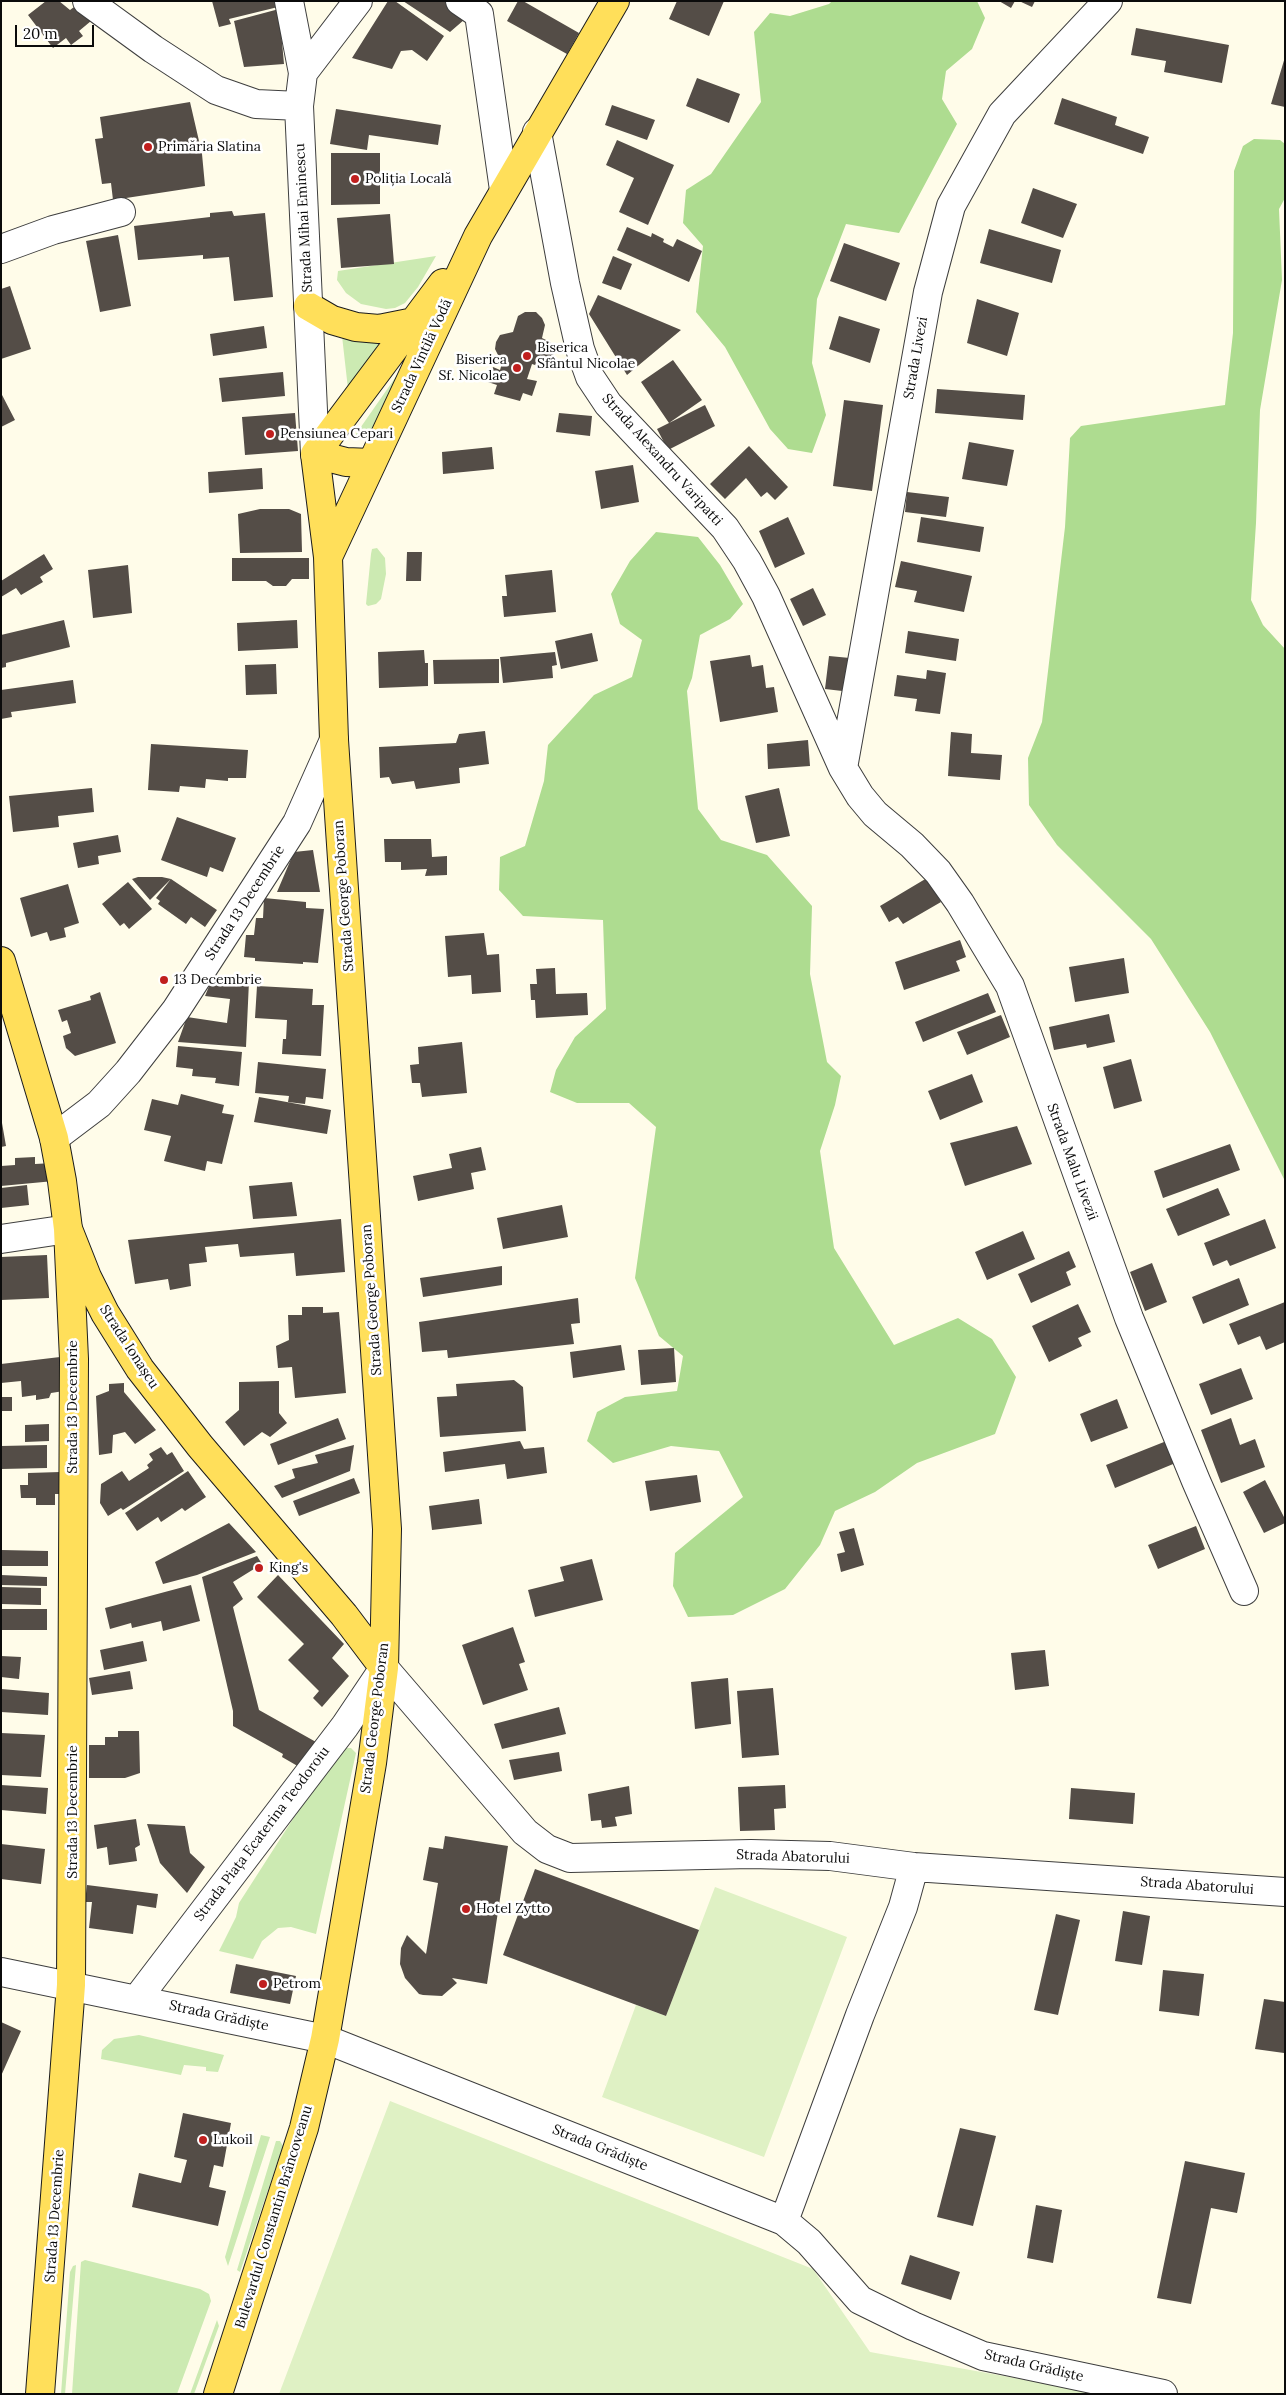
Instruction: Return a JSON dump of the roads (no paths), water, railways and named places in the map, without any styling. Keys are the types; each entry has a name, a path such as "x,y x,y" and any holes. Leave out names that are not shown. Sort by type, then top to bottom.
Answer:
{"main road":[{"name":"Strada Vintilă Vodă","path":"328,557 478,236 615,1"},
{"name":"Strada Vintilă Vodă","path":"316,454 478,236"},
{"path":"308,306 332,320 356,327 379,329 414,322"},
{"path":"316,454 346,462 372,463"},
{"name":"Strada George Poboran","path":"316,454 328,557 334,740 387,1529 384,1668 372,1763 325,2039"},
{"name":"Strada Ionașcu","path":"1,961 54,1138 68,1229 105,1313 140,1369 200,1446 344,1615 384,1668"},
{"name":"Strada 13 Decembrie","path":"40,2394 71,1985 74,1359 68,1229"},
{"name":"Bulevardul Constantin Brâncoveanu","path":"218,2394 304,2128 325,2039"}],"street":[{"path":"87,1 153,49 216,90 256,104 299,106"},
{"name":"Strada Mihai Eminescu","path":"289,1 302,73 299,106 316,454"},
{"path":"302,73 358,1"},
{"path":"460,1 479,14 504,190"},
{"name":"Strada Livezi","path":"843,768 928,292 951,206 1002,114 1108,1"},
{"name":"Strada Alexandru Varipatti","path":"537,132 565,283 580,350 590,377 608,404 725,528 747,561 766,596 843,768"},
{"path":"1,249 53,230 121,212"},
{"name":"Strada 13 Decembrie","path":"54,1138 99,1104 128,1072 176,1010 297,823 334,740"},
{"name":"Strada Malu Livezii","path":"843,768 860,796 875,814 912,845 938,872 960,903 1010,986 1129,1318 1196,1482 1244,1591"},
{"path":"1,1239 68,1229"},
{"name":"Strada Abatorului","path":"384,1668 526,1832 546,1849 570,1858 603,1859 750,1854 830,1856 914,1867 1285,1892"},
{"name":"Strada Piața Ecaterina Teodoroiu","path":"137,1999 345,1726 384,1668"},
{"path":"784,2221 860,2015 903,1907 914,1867"},
{"name":"Strada Grădiște","path":"1,1972 325,2039 784,2221 810,2242 860,2300 913,2326 983,2356 1163,2394"}],"place":[{"name":"Primăria Slatina","path":"148,147"},
{"name":"Poliția Locală","path":"355,179"},
{"name":"Biserica Sfântul Nicolae","path":"527,356"},
{"name":"Biserica Sf. Nicolae","path":"517,368"},
{"name":"Pensiunea Cepari","path":"270,434"},
{"name":"13 Decembrie","path":"164,980"},
{"name":"King's","path":"259,1568"},
{"name":"Hotel Zytto","path":"466,1909"},
{"name":"Petrom","path":"263,1984"},
{"name":"Lukoil","path":"203,2140"}]}
